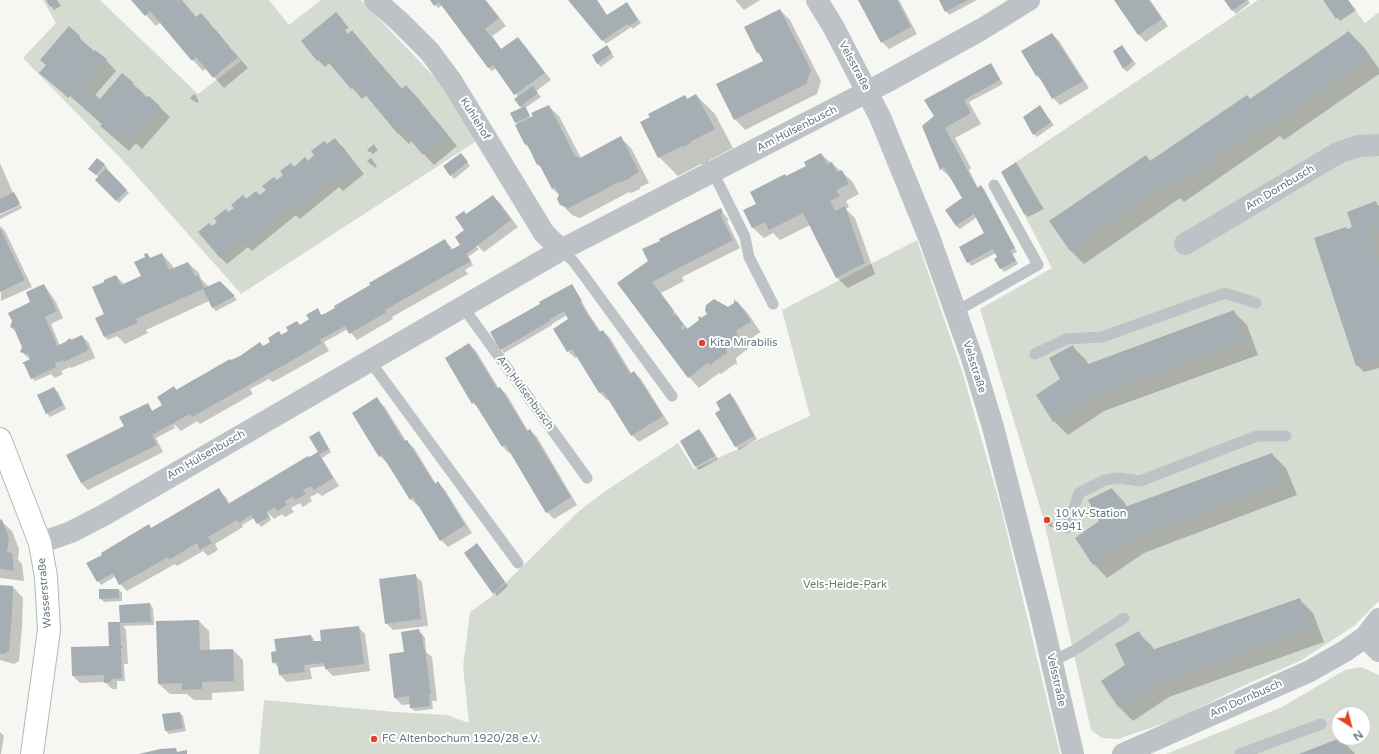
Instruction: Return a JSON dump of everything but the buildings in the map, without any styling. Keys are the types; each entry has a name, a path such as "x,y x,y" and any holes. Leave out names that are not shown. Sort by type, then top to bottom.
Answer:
{"street":[{"name":"Kuhlehof","path":"375,0 430,52 452,82 544,233 561,250"},
{"name":"Velsstraße","path":"817,0 834,28 880,117 929,237 972,358 993,427 1072,754"},
{"name":"Am Hülsenbusch","path":"40,544 71,532 104,515 561,250 868,92 982,29 1029,0"},
{"name":"Am Dornbusch","path":"1185,244 1338,153 1358,146 1379,145"},
{"name":"Wasserstraße","path":"0,439 40,544 46,577 49,630 32,754"},
{"name":"Am Dornbusch","path":"1123,754 1310,671 1345,651 1372,644 1379,619"}],"lane":[{"path":"713,172 744,237 749,258 773,304"},
{"path":"955,312 1038,265 994,185"},
{"path":"561,250 574,262 672,396"},
{"path":"1035,354 1066,339 1102,337 1225,293 1256,303"},
{"name":"Am Hülsenbusch","path":"462,307 587,478"},
{"path":"370,361 518,563"},
{"path":"1067,528 1079,493 1104,480 1118,478 1140,481 1257,436 1286,436"},
{"path":"1051,662 1073,652 1124,618"},
{"path":"1240,754 1321,724"}],"green space":[{"path":"43,0 100,0 198,94 241,61 230,47 226,50 206,26 209,23 196,17 183,2 179,4 176,0 269,0 289,25 321,0 361,0 442,85 478,140 241,294 127,165 23,58 56,23"},
{"path":"1258,0 1323,0 1336,18 1353,7 1365,23 1379,12 1379,601 1354,626 1300,661 1245,685 1177,719 1118,739 1102,738 1091,730 1043,517 980,309 1052,268 1024,214 1041,205 1016,162"},
{"name":"Vels-Heide-Park","path":"917,240 963,374 1001,508 1060,754 259,754 264,700 395,712 447,715 469,723 463,667 470,612 491,597 579,511 604,492 678,443 694,469 810,416 782,310"},
{"path":"1361,667 1377,674 1379,676 1379,754 1166,754 1282,707 1345,670"}],"place":[{"name":"Kita Mirabilis","path":"702,343"},
{"name":"10 kV-Station 5941","path":"1047,520"},
{"name":"FC Altenbochum 1920/28 e.V.","path":"374,739"}]}
